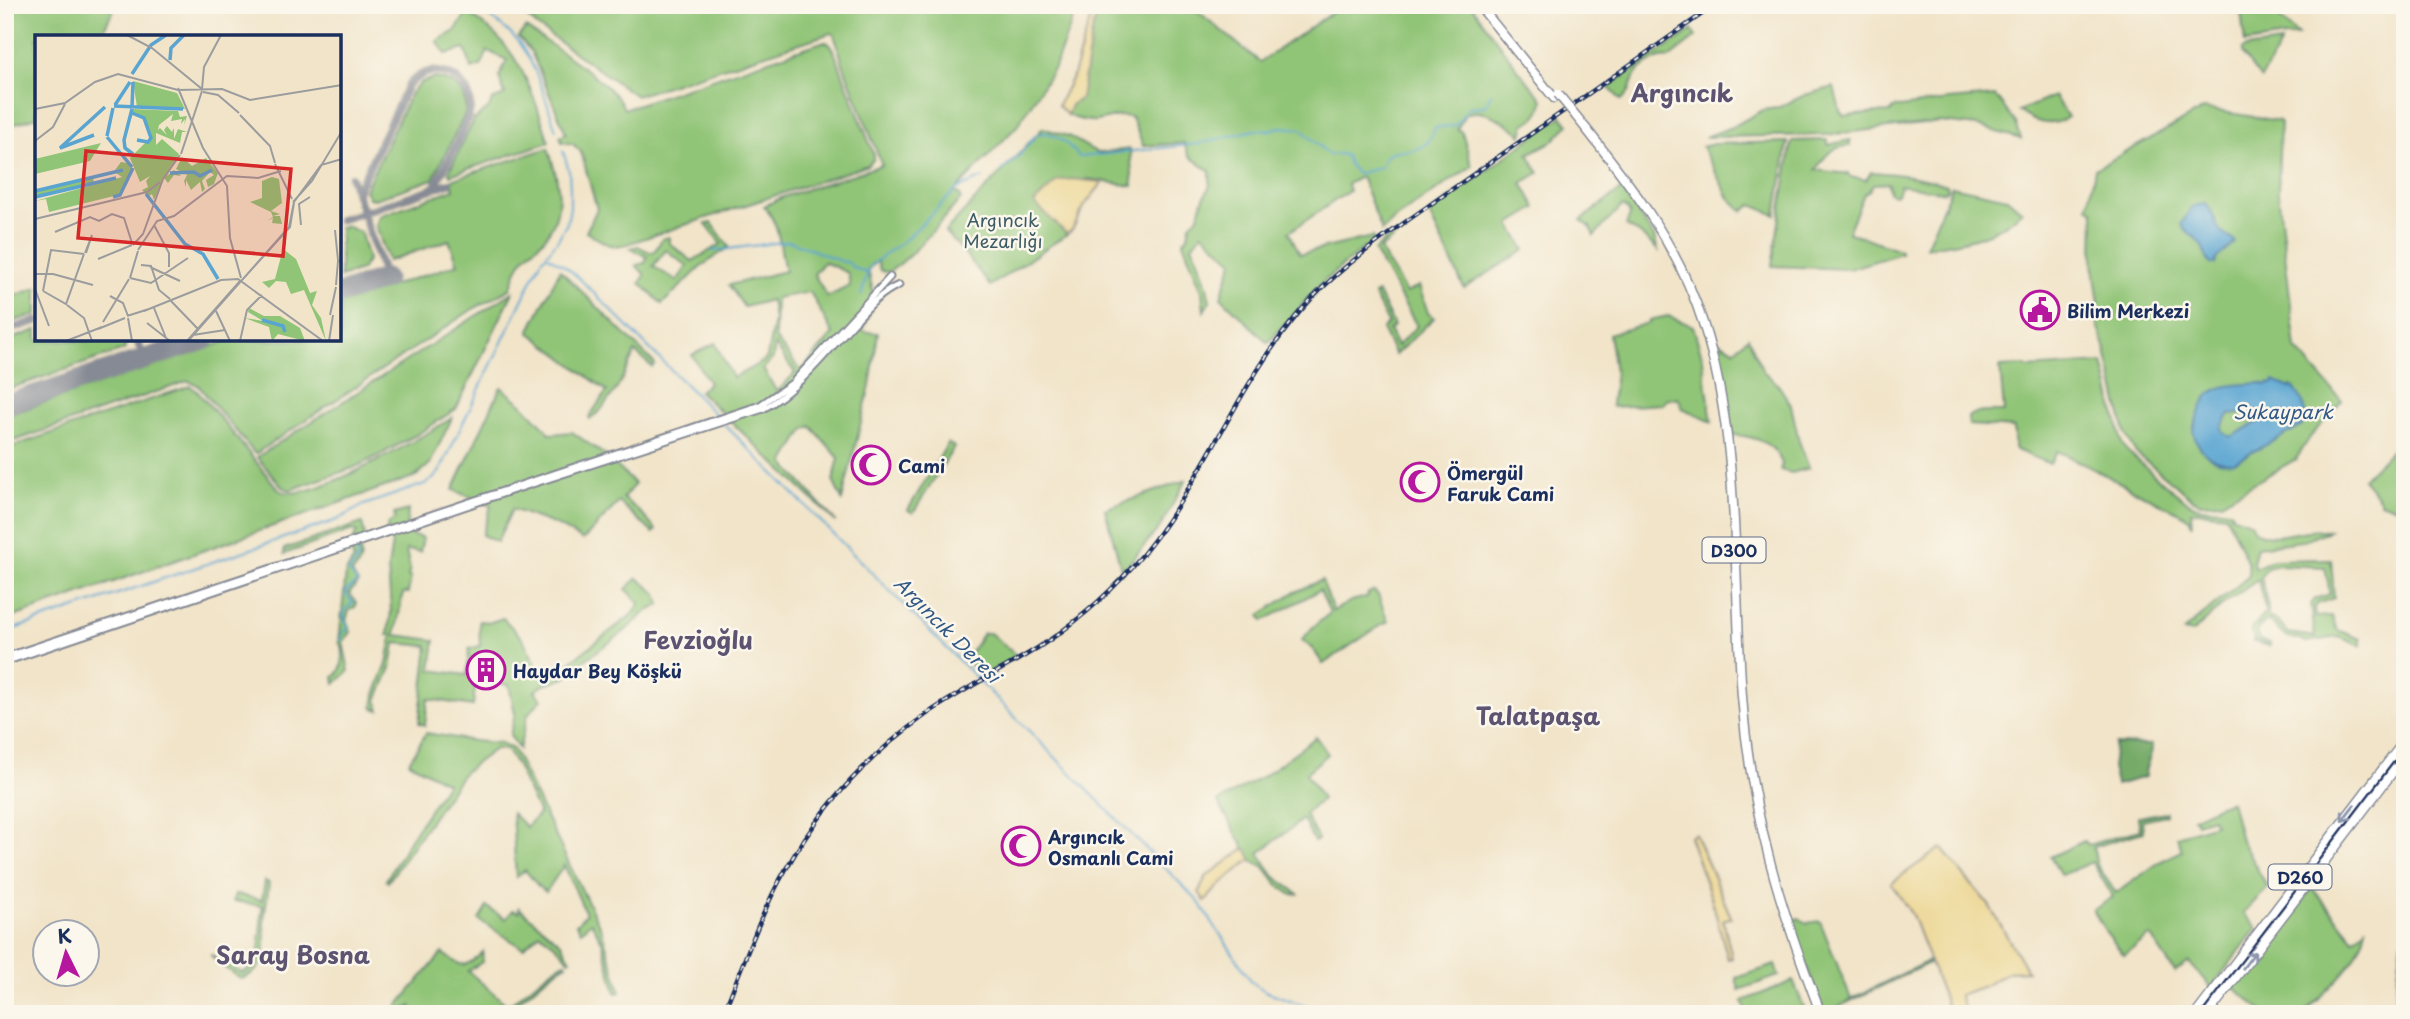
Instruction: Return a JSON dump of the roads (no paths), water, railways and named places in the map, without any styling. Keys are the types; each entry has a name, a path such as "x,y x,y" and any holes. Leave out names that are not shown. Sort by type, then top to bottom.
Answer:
{"highway":[{"name":"D300","path":"1479,5 1574,118 1638,203 1662,241 1698,321 1720,414 1725,456 1737,698 1748,792 1773,893 1794,958 1819,1014"},
{"name":"D300","path":"1486,5 1556,96"},
{"name":"D260","path":"2196,1014 2405,740"},
{"name":"D260","path":"2208,1014 2405,756"}],"main road":[{"path":"721,421 760,405 792,383 890,277"},
{"path":"5,660 580,463 763,409 782,399 798,384 881,294 899,285"}],"water":[{"path":"2205,203 2221,232 2235,243 2217,258 2215,264 2211,264 2201,244 2181,224 2192,207"},
{"name":"Sukaypark","path":"2274,381 2290,388 2291,386 2298,394 2305,416 2302,426 2234,462 2220,461 2207,455 2198,444 2193,430 2203,403 2209,395 2215,390 2233,385 2272,384","holes":["2257,412 2263,414 2264,419 2231,437 2223,432 2222,427 2229,415"]}],"waterway":[{"path":"474,5 504,28 521,46 539,80 556,130"},
{"path":"529,11 531,5"},
{"path":"1002,171 1042,133 1060,139 1079,157 1198,144 1254,130 1280,127 1301,129 1329,155 1346,156 1349,165 1357,174 1381,167 1385,157 1391,152 1413,150 1422,146 1430,139 1435,128 1456,125 1469,107 1485,106 1491,94"},
{"path":"5,632 337,520 364,505 433,479 440,471 541,261 567,223 570,188 569,171 563,151"},
{"path":"861,295 870,266 906,239 957,189 983,178"},
{"path":"712,251 790,241 848,262 852,267 866,273"},
{"name":"Argıncık Deresi","path":"546,255 579,278 719,418"},
{"name":"Argıncık Deresi","path":"725,425 1198,901 1252,982 1265,991 1330,1014"},
{"path":"341,640 342,634 349,628 344,614 353,602 346,591 357,582 349,572 358,557 357,550 352,546"}],"tram line":[{"path":"2201,1014 2405,747"}],"railway":[{"path":"723,1014 777,886 800,846 831,804 866,765 906,730 940,705 1049,640 1087,611 1121,579 1176,509 1249,384 1290,324 1312,298 1350,263 1391,232 1715,5"}],"place":[{"name":"Bilim Merkezi","path":"2040,310"},
{"name":"Cami","path":"871,465"},
{"name":"Ömergül Faruk Cami","path":"1420,482"},
{"name":"Haydar Bey Köşkü","path":"486,670"},
{"name":"Argıncık Osmanlı Cami","path":"1021,846"}],"district":[{"name":"Argıncık","path":"1682,92"},
{"name":"Fevzioğlu","path":"698,639"},
{"name":"Talatpaşa","path":"1538,715"},
{"name":"Saray Bosna","path":"293,954"}],"park label":[{"name":"Argıncık Mezarlığı","path":"1003,229"}]}
